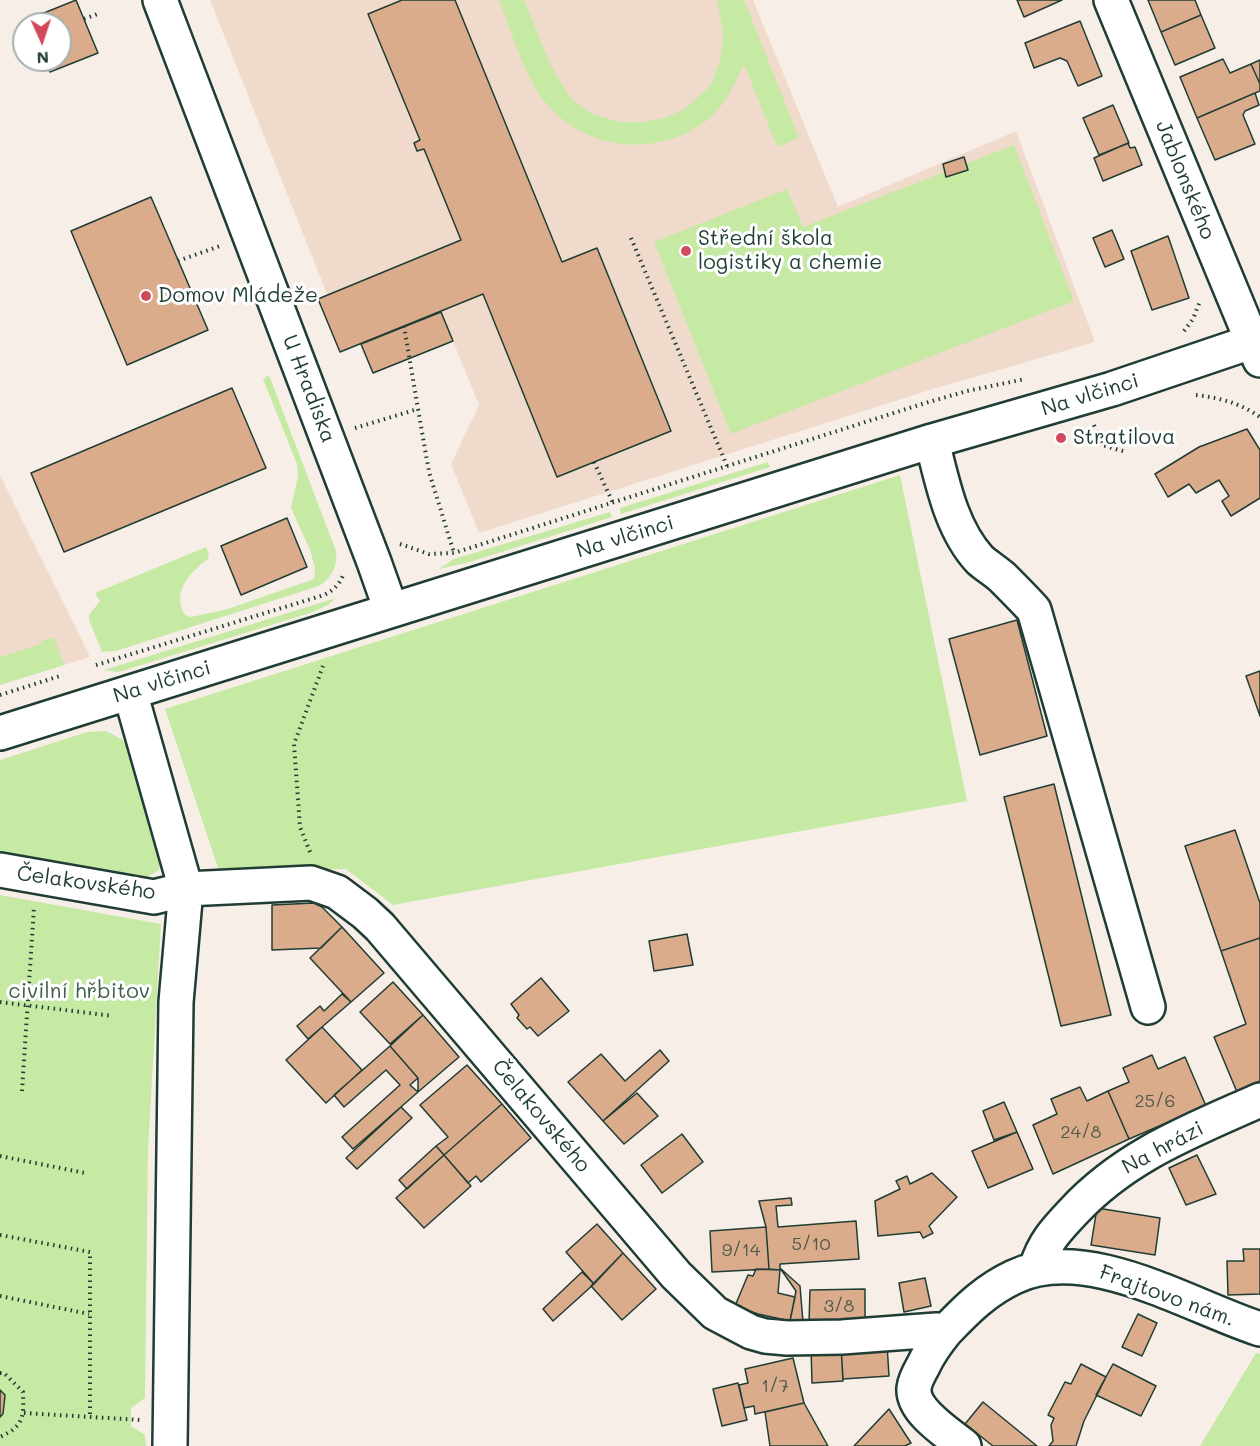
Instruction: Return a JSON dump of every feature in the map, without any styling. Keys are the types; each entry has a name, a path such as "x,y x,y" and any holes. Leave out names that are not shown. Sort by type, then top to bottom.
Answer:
{"street":[{"name":"U Hradiska","path":"160,0 337,462 391,610"},
{"name":"Jablonského","path":"1111,0 1257,347"},
{"name":"Na vlčinci","path":"0,733 932,441 1257,347"},
{"path":"932,441 949,502 970,546 981,560 1002,577 1034,610 1148,1007"},
{"path":"130,692 186,889 177,1002 170,1433"},
{"name":"Čelakovského","path":"0,870 154,897 186,889 293,883 324,886 337,892 351,901 380,927 676,1275 714,1313 751,1332 787,1338 946,1331"},
{"name":"Na hrázi","path":"1036,1268 1051,1235 1081,1203 1123,1168 1162,1145 1260,1100"},
{"name":"Frajtovo nám.","path":"1036,1268 1078,1267 1114,1273 1260,1329"},
{"path":"914,1388 925,1361 946,1331 982,1296 1016,1276 1036,1268"},
{"path":"898,1332 908,1378 924,1412 964,1446"}],"path":[{"path":"84,19 100,13"},
{"path":"631,238 728,466"},
{"path":"178,261 216,248"},
{"path":"1179,334 1193,320 1201,298"},
{"path":"404,327 429,472 454,553"},
{"path":"395,538 400,544 429,554 454,553 967,391 1033,377"},
{"path":"1186,397 1195,395 1227,400 1245,407 1260,417"},
{"path":"348,430 418,409"},
{"path":"1102,422 1094,425 1102,445 1126,452"},
{"path":"594,462 613,503"},
{"path":"96,665 332,592 345,571"},
{"path":"324,886 300,827 294,744 317,676 344,625"},
{"path":"0,695 63,675"},
{"path":"22,1091 37,876"},
{"path":"0,1002 113,1016"},
{"path":"0,1156 85,1173"},
{"path":"0,1235 90,1252 90,1417"},
{"path":"0,1296 89,1314"},
{"path":"0,1373 23,1392 24,1413 14,1430 0,1437"},
{"path":"24,1413 131,1420 170,1433"}],"shaded area":[{"name":"Střední škola logistiky a chemie","path":"210,0 753,0 838,207 1016,131 1095,342 933,389 479,533 451,464 479,405 441,312 340,352 318,299 327,294"},
{"path":"0,475 90,657 0,685"}],"green space":[{"path":"499,0 524,0 551,66 571,99 592,114 620,122 644,122 664,118 685,109 711,85 721,58 723,32 717,0 744,0 799,138 777,147 744,64 731,91 718,110 694,129 672,139 650,144 627,144 604,140 583,132 563,120 538,92 519,54"},
{"path":"1014,145 1074,301 731,434 654,242 787,189 803,227"},
{"path":"269,375 336,551 335,567 331,575 319,586 116,651 102,652 89,620 89,615 100,601 95,593 206,547 209,554 208,559 189,576 181,591 181,607 185,615 191,617 228,609 314,579 315,568 310,550 291,508 298,476 297,464 263,379"},
{"path":"768,462 770,467 621,514 620,508"},
{"path":"900,475 967,801 393,905 346,869 219,871 165,709"},
{"path":"610,512 612,517 470,562 439,569 454,559"},
{"path":"336,598 328,605 313,612 122,671 104,670"},
{"path":"54,637 64,665 0,685 0,657 41,644 41,641"},
{"path":"106,731 123,740 133,756 162,851 159,870 145,878 0,853 0,760 87,732"},
{"name":"civilní hřbitov","path":"0,895 161,924 148,1149 145,1398 131,1408 131,1426 145,1435 146,1446 0,1446"},
{"path":"1256,1353 1260,1354 1260,1446 1200,1446"}],"building":[{"path":"76,0 98,53 72,63 72,12 46,12"},
{"path":"402,0 455,0 562,262 597,248 671,431 557,477 483,294 340,352 318,299 461,240 424,149 417,151 414,143 420,140 368,14"},
{"path":"1017,0 1062,0 1024,17"},
{"path":"1148,0 1195,0 1201,15 1161,32"},
{"path":"1201,15 1215,48 1175,65 1161,32"},
{"path":"1080,21 1102,76 1078,86 1067,61 1060,58 1034,68 1025,43"},
{"path":"1223,59 1230,73 1251,64 1260,84 1260,91 1197,118 1180,77"},
{"path":"1260,60 1260,84 1251,64"},
{"path":"1255,93 1259,105 1245,111 1243,115 1255,144 1215,160 1197,118"},
{"path":"1113,105 1129,143 1099,155 1083,118"},
{"path":"1128,143 1130,148 1135,147 1142,165 1103,181 1094,158"},
{"path":"964,157 968,170 946,177 943,164"},
{"name":"Domov Mládeže","path":"151,197 208,330 127,365 71,231"},
{"path":"1112,230 1124,259 1105,267 1093,238"},
{"path":"1168,236 1189,298 1152,310 1131,251"},
{"path":"441,312 453,341 373,373 361,344"},
{"path":"232,388 266,468 64,552 31,473"},
{"path":"1247,429 1260,450 1260,498 1231,516 1222,501 1229,496 1219,480 1196,493 1189,484 1168,497 1155,474 1199,447"},
{"path":"287,518 307,567 241,595 221,546"},
{"path":"1017,620 1047,736 980,755 949,639"},
{"path":"1260,671 1260,716 1246,676"},
{"path":"1054,784 1111,1015 1061,1026 1004,797"},
{"path":"1235,830 1260,903 1260,938 1221,951 1185,846"},
{"path":"314,903 322,907 342,927 321,948 272,950 272,905"},
{"path":"342,927 384,973 351,1002 310,958"},
{"path":"687,934 693,965 654,971 649,941"},
{"path":"1260,938 1260,1081 1237,1092 1214,1037 1246,1024 1221,951"},
{"path":"541,978 569,1011 538,1036 530,1027 527,1029 517,1018 519,1015 511,1004"},
{"path":"393,982 423,1015 390,1044 360,1012"},
{"path":"342,994 351,1002 308,1039 297,1026 320,1006 324,1011"},
{"path":"423,1015 459,1057 418,1092 410,1085 418,1078 390,1046"},
{"path":"322,1027 362,1070 326,1103 286,1060"},
{"path":"390,1046 418,1078 418,1092 353,1149 342,1137 400,1085 386,1070 344,1107 334,1095"},
{"path":"660,1050 669,1061 603,1121 568,1082 601,1054 625,1081"},
{"path":"1152,1055 1158,1069 1185,1057 1206,1106 1129,1139 1108,1091 1129,1082 1123,1068"},
{"path":"467,1065 502,1104 444,1155 436,1146 448,1137 420,1105"},
{"path":"1080,1087 1087,1101 1108,1091 1129,1139 1053,1174 1033,1125 1057,1114 1051,1099"},
{"path":"637,1093 658,1116 624,1144 603,1121"},
{"path":"1004,1102 1017,1132 994,1140 983,1111"},
{"path":"502,1104 531,1138 481,1182 476,1176 468,1183 444,1155"},
{"path":"401,1107 412,1118 357,1169 346,1158"},
{"path":"1017,1132 1033,1169 988,1188 972,1151"},
{"path":"682,1134 703,1162 662,1193 641,1165"},
{"path":"436,1146 444,1155 407,1189 399,1180"},
{"path":"444,1155 471,1186 424,1228 396,1198"},
{"path":"1197,1155 1216,1194 1186,1205 1169,1168"},
{"path":"932,1173 957,1197 929,1226 933,1233 923,1238 920,1232 878,1236 875,1201 900,1189 896,1181 907,1176 910,1184"},
{"path":"791,1198 792,1205 776,1206 778,1227 856,1221 859,1259 780,1264 780,1270 769,1269 766,1227 759,1201"},
{"path":"1097,1208 1160,1218 1155,1255 1091,1245"},
{"path":"597,1224 623,1253 594,1284 566,1252"},
{"path":"766,1227 769,1269 712,1272 710,1231"},
{"path":"1243,1249 1260,1249 1260,1294 1228,1295 1227,1261 1244,1261"},
{"path":"623,1253 656,1289 622,1320 591,1286"},
{"path":"780,1268 800,1286 803,1322 790,1321 796,1291"},
{"path":"756,1269 780,1270 778,1293 795,1297 790,1321 735,1306 748,1275 753,1276"},
{"path":"582,1272 594,1284 553,1321 543,1309"},
{"path":"925,1278 931,1306 904,1312 899,1283"},
{"path":"865,1289 865,1321 809,1323 810,1290"},
{"path":"1138,1314 1157,1323 1142,1356 1122,1347"},
{"path":"887,1344 889,1376 843,1379 841,1346"},
{"path":"841,1346 843,1381 812,1383 811,1348"},
{"path":"793,1358 804,1403 755,1414 754,1406 744,1408 739,1385 748,1383 745,1369"},
{"path":"1081,1364 1106,1377 1084,1421 1076,1446 1049,1446 1053,1441 1051,1425 1054,1418 1048,1415 1065,1382 1071,1384"},
{"path":"1113,1364 1156,1386 1141,1416 1096,1395"},
{"path":"738,1383 747,1420 722,1426 713,1389"},
{"path":"0,1390 5,1395 3,1414 0,1417"},
{"path":"983,1402 1037,1446 993,1446 965,1424"},
{"path":"804,1403 828,1446 770,1446 765,1412"},
{"path":"889,1409 911,1443 905,1446 854,1446"}],"place":[{"name":"Střední škola logistiky a chemie","path":"686,251"},
{"name":"Domov Mládeže","path":"146,296"},
{"name":"Stratilova","path":"1061,438"}]}
